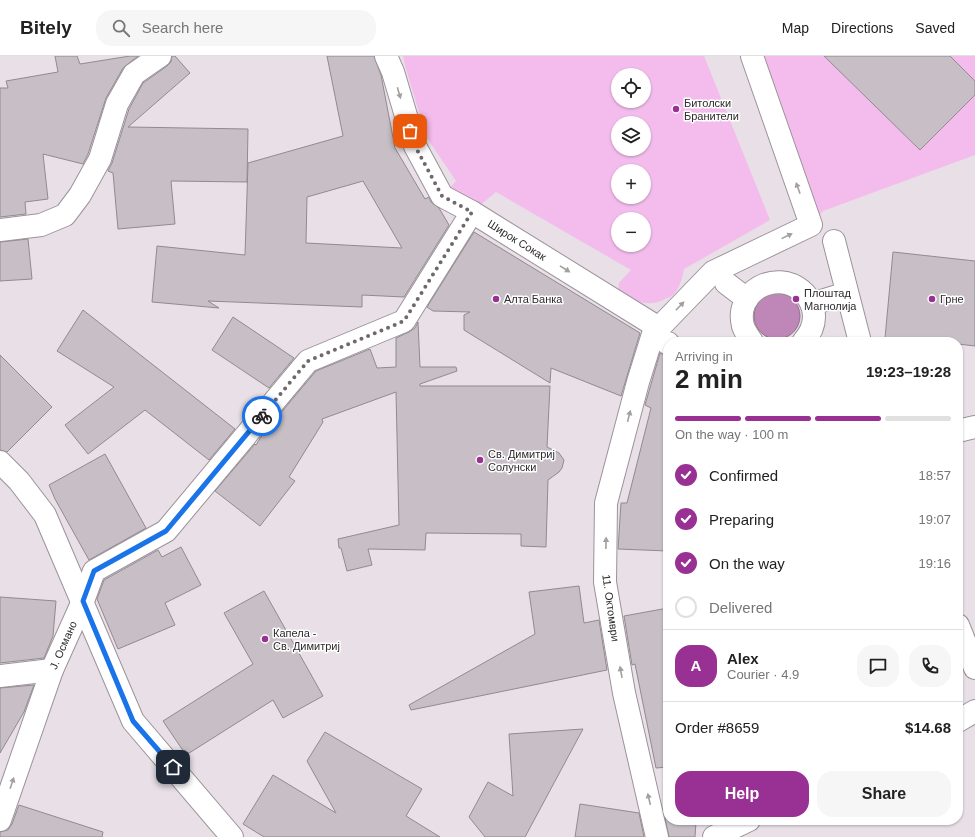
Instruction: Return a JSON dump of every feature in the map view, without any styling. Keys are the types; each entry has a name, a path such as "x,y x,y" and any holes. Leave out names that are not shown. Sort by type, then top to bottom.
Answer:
{"street":[{"path":"0,230 41,225 65,215 80,195 100,159 117,104 134,74 160,56"},
{"name":"Широк Сокак","path":"386,56 393,72 415,146 442,196 472,212 662,337"},
{"path":"662,337 713,272 811,225 752,56"},
{"name":"Ј. Османо","path":"0,820 52,670 83,601 94,571 166,531 308,361 404,321 472,212"},
{"path":"834,241 859,337"},
{"path":"749,337 743,326 743,307 754,290 764,284 775,281 787,282 797,287 806,294 812,304 814,315 813,326 808,337"},
{"path":"726,283 747,299"},
{"path":"812,304 847,293"},
{"name":"11. Октомври","path":"657,837 624,692 605,582 606,503 638,382 662,337"},
{"path":"963,430 975,427"},
{"path":"0,462 19,481 45,515 133,721 232,837"},
{"path":"963,638 975,668"},
{"path":"0,676 52,670"},
{"path":"963,718 975,711"},
{"path":"714,837 739,825"}],"shaded area":[{"path":"403,56 704,56 770,220 684,269 679,286 673,295 659,302 641,302 629,298 618,291 619,283 631,270 496,192 472,212 442,196 456,181 427,138"},
{"path":"752,56 975,56 975,155 823,211 811,225"},
{"path":"777,293 790,297 796,303 800,316 796,329 786,337 768,337 764,335 758,329 754,316 758,303 764,297"}],"building":[{"path":"55,56 77,56 80,64 138,56 123,68 106,98 88,154 83,164 43,154 48,199 25,202 26,214 0,217 0,88 8,88 6,81 58,72"},
{"path":"172,56 175,56 190,73 128,127 248,129 247,182 171,181 175,224 118,229 113,173 108,171 112,163 129,109 143,83 167,66 171,62"},
{"path":"327,56 374,56 381,75 395,148 425,199 429,197 431,202 439,208 449,225 404,297 362,295 362,307 208,301 219,308 152,302 157,246 245,255 248,163 343,136","holes":["363,181 402,248 306,243 307,197"]},
{"path":"824,56 950,56 975,81 975,95 920,150"},
{"path":"474,232 640,333 621,396 551,368 550,383 464,330 464,315 470,312 433,311 427,307"},
{"path":"28,239 32,279 0,281 0,242"},
{"name":"Грне","path":"893,252 975,261 975,346 963,345 963,337 885,337"},
{"path":"83,310 235,429 209,460 145,410 88,454 65,425 114,387 57,351"},
{"path":"233,317 294,358 269,388 212,350"},
{"name":"Св. Димитриј Солунски","path":"418,322 420,367 456,367 457,371 420,384 420,386 550,386 547,447 559,453 564,460 562,468 559,472 548,480 546,547 521,546 521,534 426,533 425,550 368,549 372,565 347,571 341,548 339,548 338,539 399,525 396,392 322,419 323,422 289,477 295,481 260,526 215,491 255,444 256,445 263,434 316,371 370,349 377,368 396,367 396,338 415,328"},
{"path":"660,353 663,354 663,551 618,549 621,503 627,503 651,408 645,405"},
{"path":"0,355 52,407 7,452 0,450"},
{"path":"105,454 146,528 89,560 55,499 49,485"},
{"path":"181,547 201,585 165,603 175,625 118,649 97,599 104,580 158,550 162,557"},
{"path":"579,586 584,623 599,620 607,670 411,710 409,705 535,634 529,592"},
{"path":"264,591 323,696 283,718 273,700 186,755 163,721 253,664 224,613"},
{"path":"0,597 56,601 53,636 44,658 0,663"},
{"path":"663,609 663,767 656,768 635,664 632,665 624,616"},
{"path":"34,685 24,712 0,753 0,688"},
{"path":"583,729 525,837 485,837 469,817 488,782 513,796 509,734"},
{"path":"325,732 422,789 406,816 440,837 264,837 243,824 273,775 336,813 307,761"},
{"path":"580,804 639,813 644,837 575,837"},
{"path":"19,805 103,832 102,837 0,837 0,832 8,830 12,824"},
{"path":"666,825 696,825 695,837 669,837"}],"way so far":[{"path":"262,416 308,361 404,321 472,212 442,196 415,146 410,131"}],"place":[{"name":"Битолски Бранители","path":"676,109"},
{"name":"Алта Банка","path":"496,299"},
{"name":"Плоштад Магнолија","path":"796,299"},
{"name":"Грне","path":"932,299"},
{"name":"Св. Димитриј Солунски","path":"480,460"},
{"name":"Капела - Св. Димитриј","path":"265,639"}],"route":[{"path":"173,767 133,721 83,601 94,571 166,531 262,416"}]}
